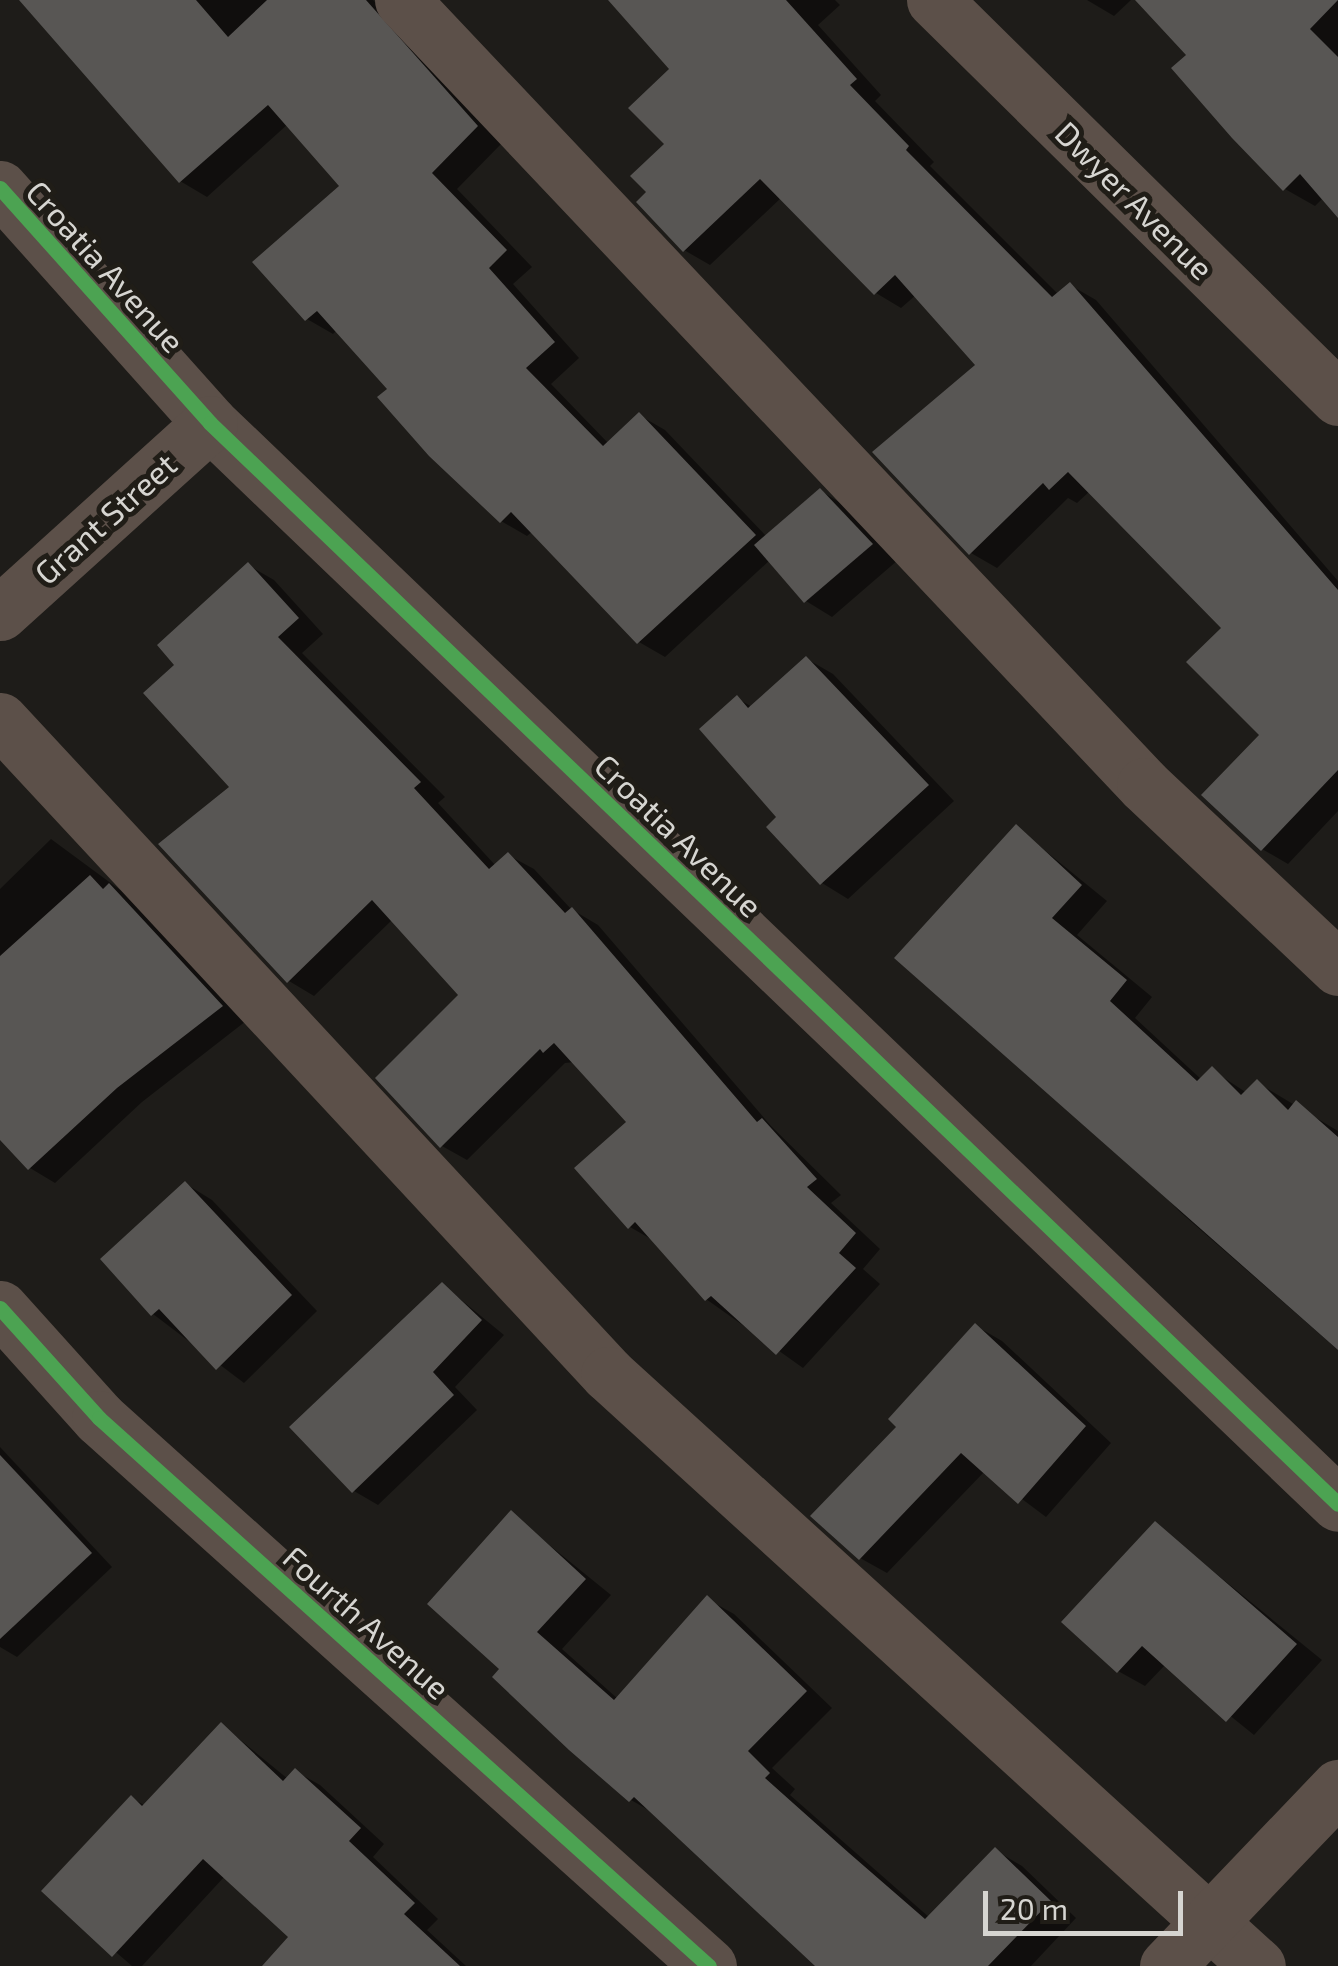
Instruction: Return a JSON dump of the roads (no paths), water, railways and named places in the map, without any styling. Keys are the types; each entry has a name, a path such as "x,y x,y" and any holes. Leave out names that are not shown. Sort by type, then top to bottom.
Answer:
{"street":[{"path":"402,0 1144,785 1338,968"},
{"name":"Dwyer Avenue","path":"934,0 1338,398"},
{"name":"Croatia Avenue","path":"0,188 210,423 1338,1504"},
{"name":"Grant Street","path":"0,614 210,423"},
{"path":"0,720 608,1374 1258,1966"},
{"name":"Fourth Avenue","path":"0,1308 99,1418 709,1966"},
{"path":"1168,1966 1338,1787"}]}
